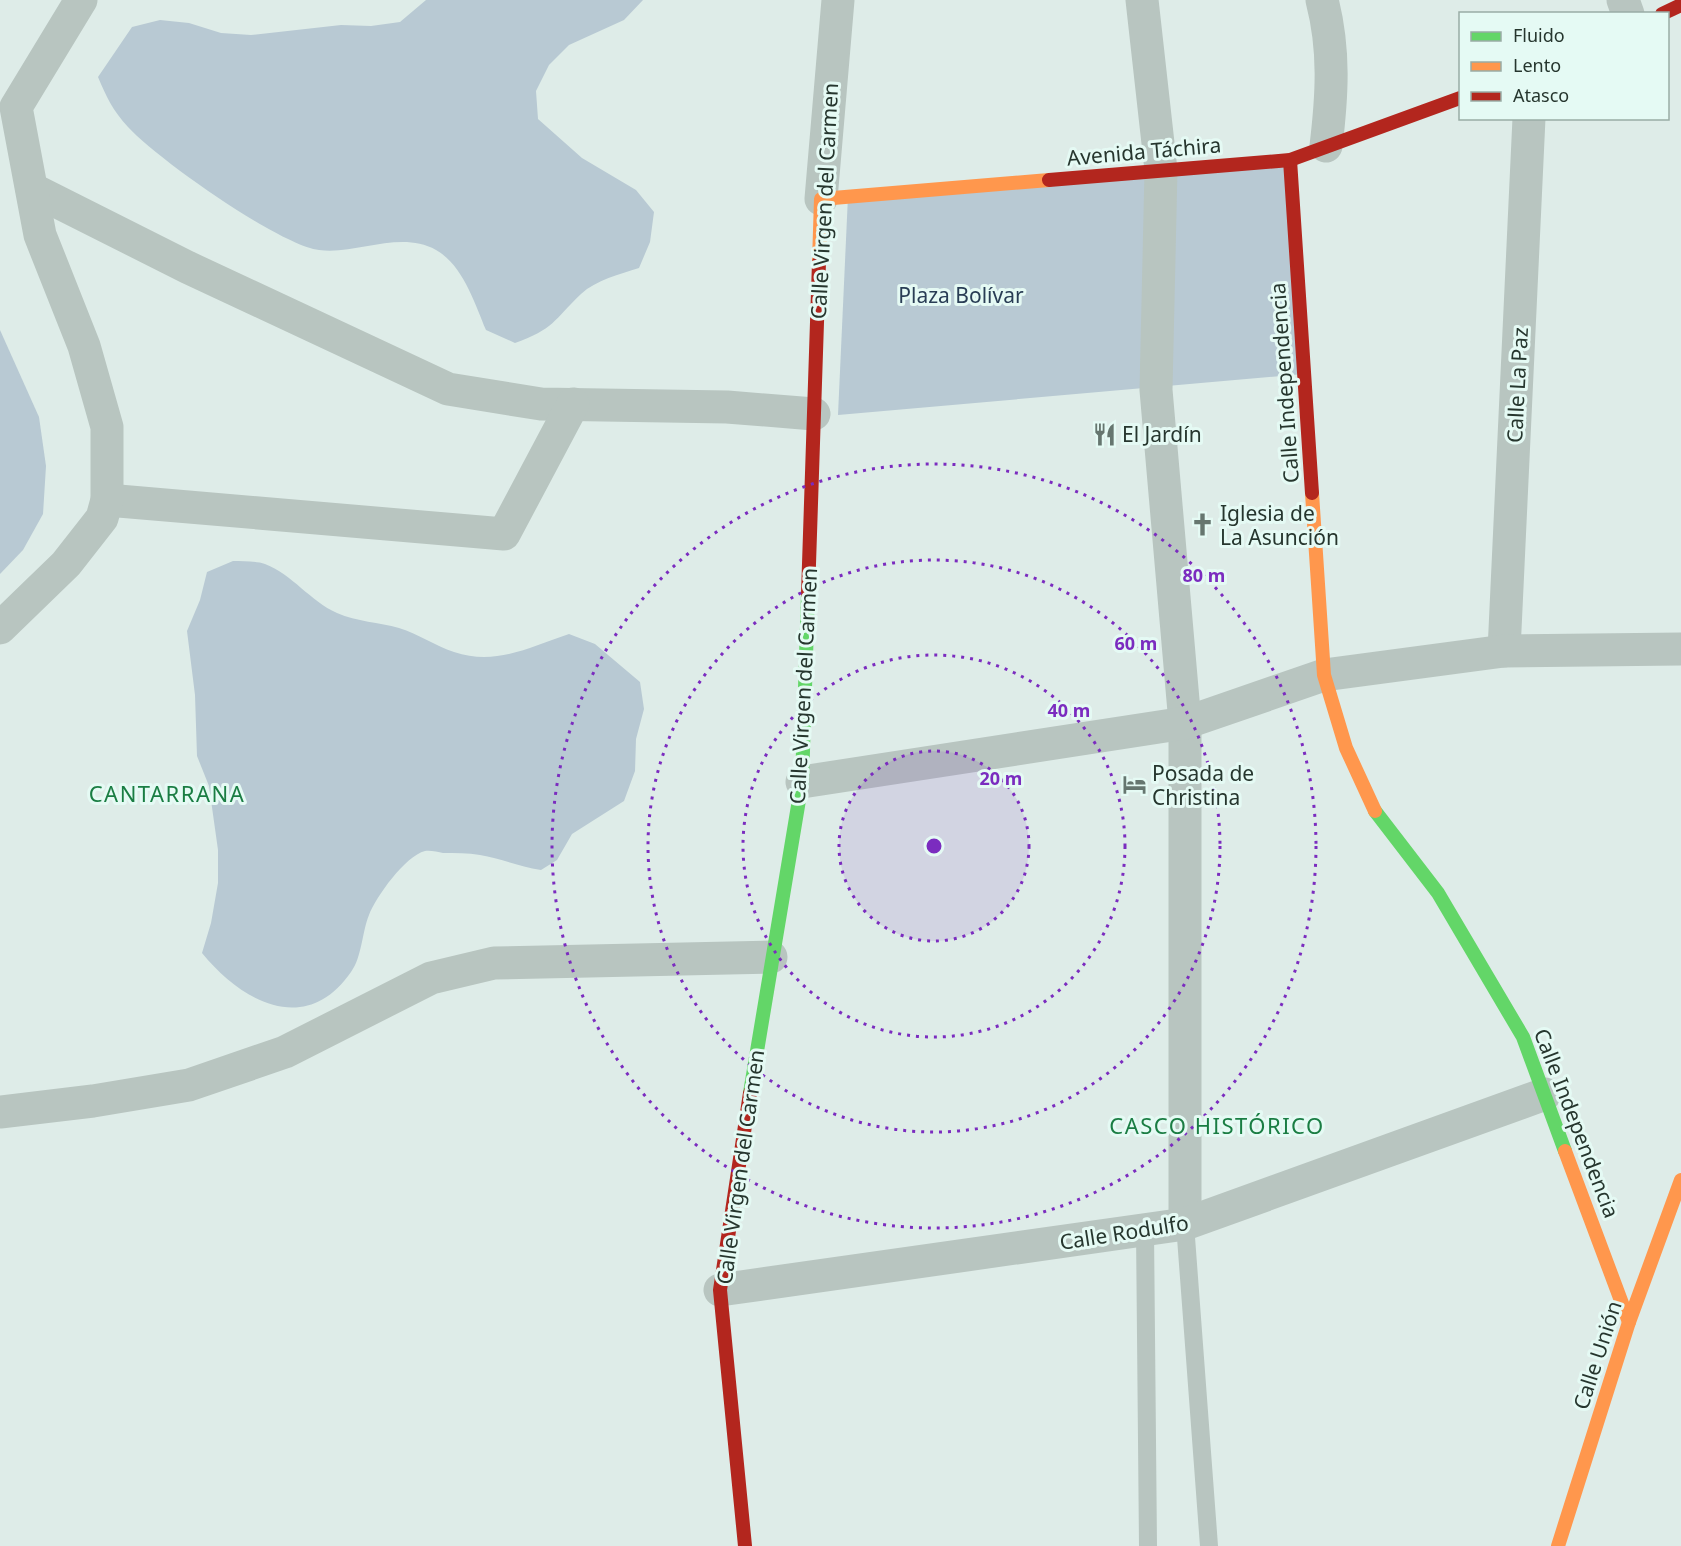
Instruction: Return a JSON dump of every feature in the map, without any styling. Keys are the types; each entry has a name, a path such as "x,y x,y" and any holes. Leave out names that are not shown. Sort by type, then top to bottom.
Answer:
{"street":[{"path":"2,629 66,564 102,518 107,500 107,427 84,346 40,235 16,107 81,0"},
{"name":"Calle Virgen del Carmen","path":"745,1546 720,1290 771,957 802,782 821,199 838,0"},
{"path":"1142,0 1161,170 1156,390 1185,723 1185,1224"},
{"path":"1322,0 1330,31 1333,87 1326,146"},
{"path":"1666,12 1681,5"},
{"name":"Avenida Táchira","path":"821,199 1290,160 1459,99"},
{"name":"Calle La Paz","path":"1504,651 1528,120"},
{"name":"Calle Independencia","path":"1290,160 1324,675 1346,748 1379,819 1438,893 1523,1037 1629,1322"},
{"path":"32,189 187,267 448,389 541,404 727,407 814,414"},
{"path":"107,500 504,534 573,404"},
{"path":"802,782 1185,723 1324,675 1504,651 1681,649"},
{"path":"0,1112 93,1101 189,1085 285,1052 359,1012 432,978 494,963 771,957"},
{"name":"Calle Rodulfo","path":"720,1290 1185,1224 1545,1094"},
{"name":"Calle Unión","path":"1558,1546 1629,1322 1681,1180"}],"lane":[{"path":"1185,1224 1209,1546"},
{"path":"1145,1230 1148,1546"}],"green space":[{"path":"426,0 643,0 624,20 569,45 549,65 536,91 538,119 582,158 636,190 654,212 650,242 639,268 608,278 587,289 546,328 515,343 486,330 461,275 454,265 436,250 422,244 408,242 333,251 319,250 300,245 248,217 164,159 128,127 107,97 98,77 132,27 160,20 189,23 221,33 251,35 341,25 371,26 400,22"},
{"name":"Plaza Bolívar","path":"1290,160 1304,374 838,415 848,196"},
{"path":"0,330 39,417 46,466 43,514 23,550 0,574"},
{"path":"233,561 258,562 275,569 318,602 337,613 399,628 454,652 469,656 499,656 513,653 569,634 595,644 640,682 644,709 636,739 635,771 624,801 572,834 557,860 541,870 475,854 425,851 417,854 392,878 378,898 367,922 355,966 333,992 314,1003 295,1007 275,1005 255,998 218,971 202,953 211,923 218,883 218,850 209,786 197,756 195,695 187,631 200,600 207,572"}],"traffic: fast":[{"path":"750,1093 802,782 808,594"},
{"path":"1375,811 1438,893 1523,1037 1565,1151"}],"traffic: slow":[{"path":"819,262 821,199 1049,180"},
{"path":"1312,493 1324,675 1346,748 1375,811"},
{"path":"1565,1151 1629,1322"},
{"path":"1558,1546 1629,1322 1681,1180"}],"traffic: jam":[{"path":"1666,12 1681,5"},
{"path":"1049,180 1290,160 1459,98"},
{"path":"1290,160 1312,493"},
{"path":"808,594 819,262"},
{"path":"745,1546 720,1290 750,1093"}],"place":[{"name":"El Jardín","path":"1104,434"},
{"name":"Iglesia de La Asunción","path":"1202,525"},
{"name":"Posada de Christina","path":"1134,785"}],"district":[{"name":"CANTARRANA","path":"167,793"},
{"name":"CASCO HISTÓRICO","path":"1217,1125"}]}
